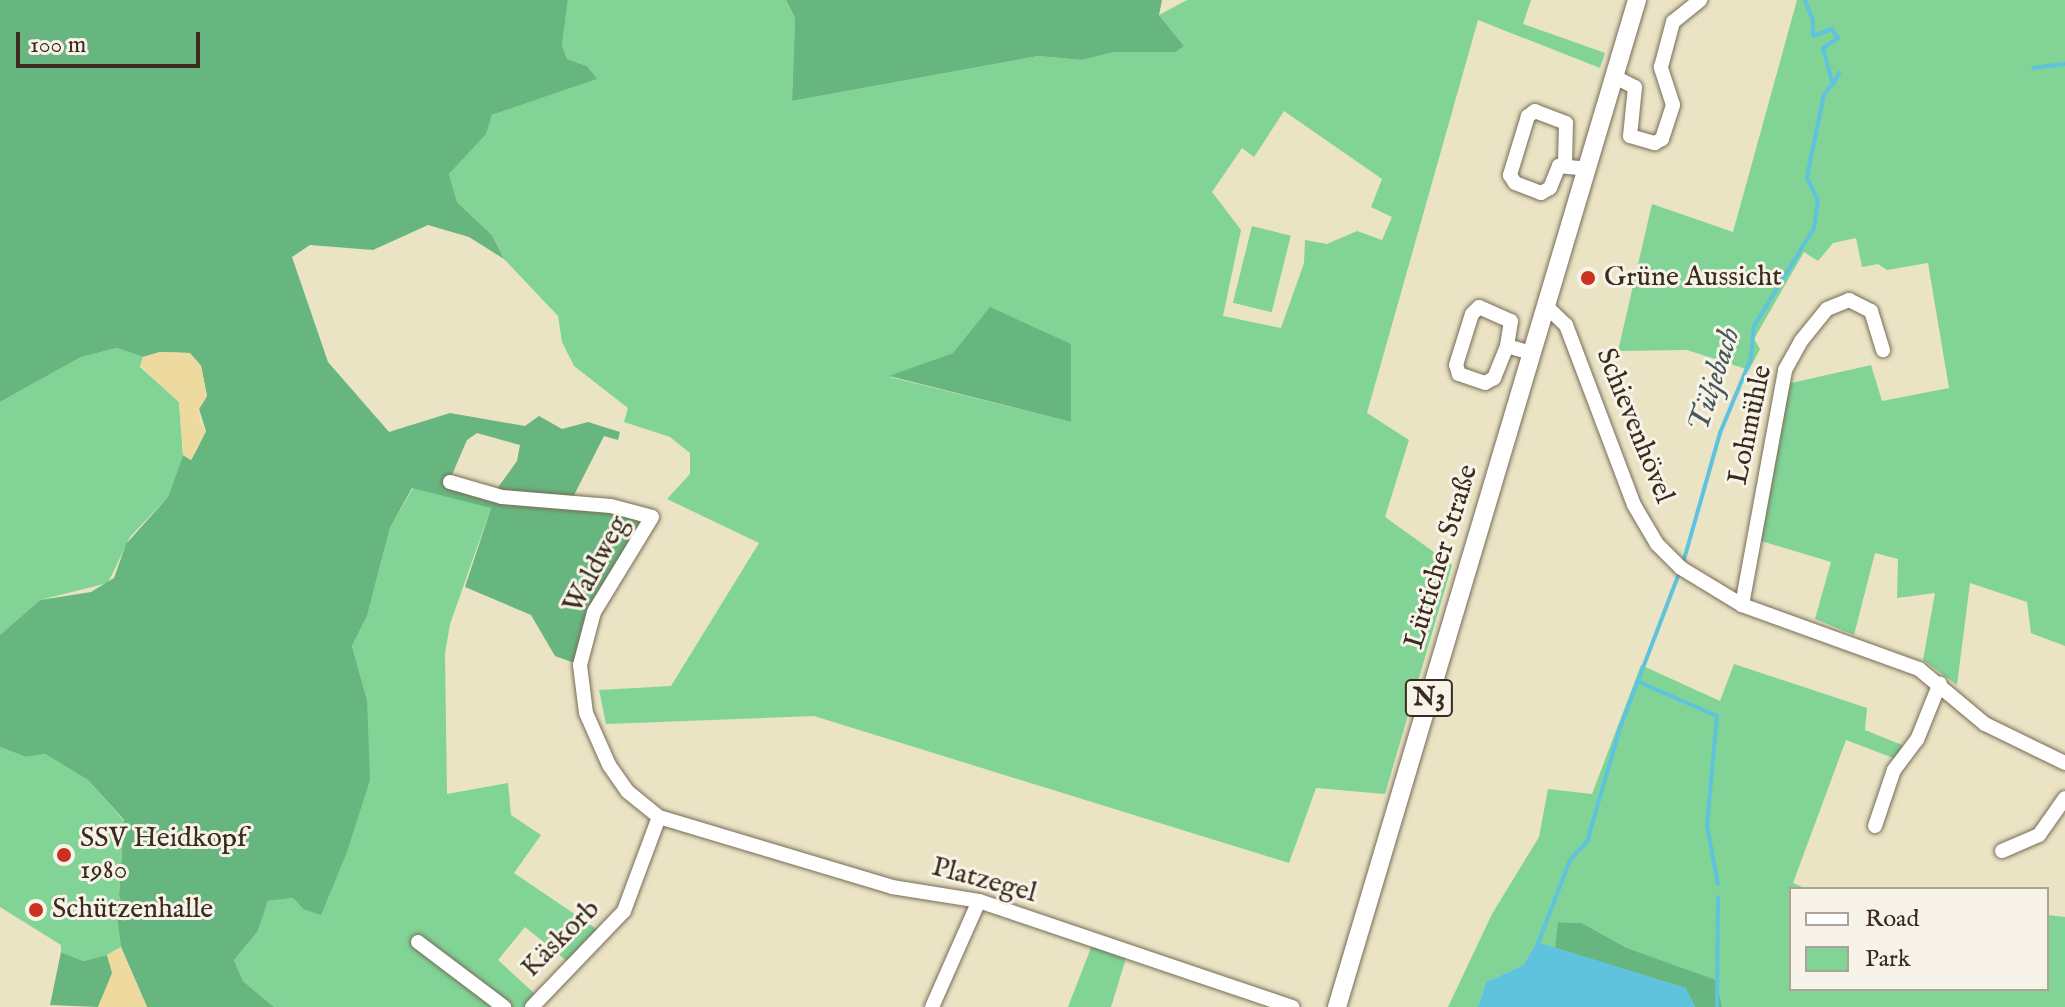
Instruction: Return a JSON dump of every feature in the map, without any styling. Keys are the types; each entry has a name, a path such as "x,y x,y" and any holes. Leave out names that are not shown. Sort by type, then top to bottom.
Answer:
{"main road":[{"name":"Lütticher Straße","path":"1337,1007 1637,0"}],"street":[{"path":"1615,77 1635,87 1630,136 1655,143 1662,139 1673,105 1661,67 1670,33 1679,14 1700,0"},
{"path":"1535,111 1566,123 1565,163 1550,188 1541,193 1515,183 1510,175 1528,116 1535,111"},
{"path":"1565,163 1586,169"},
{"name":"Lohmühle","path":"1742,605 1785,370 1801,341 1827,309 1849,300 1871,311 1883,350"},
{"name":"Schievenhövel","path":"1545,305 1566,325 1615,463 1657,544 1681,568 1742,605 1880,651 1940,683 1985,724 2065,763"},
{"path":"1479,307 1511,321 1507,346 1494,378 1485,383 1459,374 1456,365 1472,314 1479,307"},
{"path":"1507,346 1532,353"},
{"name":"Waldweg","path":"450,482 502,497 611,506 652,517 594,612 580,665 586,713 609,765 627,791 659,817"},
{"path":"1875,826 1894,770 1917,740 1940,683"},
{"path":"2002,851 2039,835 2065,798"},
{"name":"Platzegel","path":"659,817 892,887 979,901 1293,1007"},
{"name":"Käskorb","path":"532,1007 624,911 659,817"},
{"path":"932,1007 979,901"},
{"path":"418,942 504,1007"}],"green space":[{"path":"0,0 568,0 562,45 567,59 587,66 597,79 492,115 486,134 449,174 457,202 492,235 504,259 469,237 428,225 373,250 310,245 292,257 328,362 389,432 450,413 525,426 539,416 562,429 588,422 620,432 618,440 604,436 570,503 652,517 594,612 580,665 555,656 531,615 465,587 491,508 412,488 390,528 367,616 352,646 367,700 370,780 347,852 321,915 303,909 293,898 268,901 258,931 234,960 243,981 274,1007 147,1007 121,947 117,918 123,909 119,895 124,820 88,780 45,754 26,757 0,747 0,635 40,600 91,592 114,578 126,544 168,497 183,455 191,460 206,431 199,409 207,396 201,366 190,353 160,352 143,357 117,348 81,357 0,402","holes":["477,433 520,445 517,461 491,497 448,484 467,440"]},
{"path":"568,0 786,0 795,18 792,101 1038,56 1082,60 1114,52 1176,52 1184,46 1159,15 1187,0 1531,0 1523,24 1605,53 1600,68 1478,20 1367,413 1409,440 1385,517 1452,565 1385,794 1316,788 1289,863 814,716 606,724 599,690 671,686 759,543 667,499 690,474 690,453 670,437 624,422 628,408 574,366 562,342 558,316 504,259 492,235 457,202 449,174 485,134 492,115 596,79 587,66 567,59 562,45","holes":["1284,111 1382,179 1371,207 1392,217 1382,240 1357,231 1327,244 1305,240 1304,263 1281,328 1223,316 1241,230 1212,192 1242,148 1254,157","953,353 1071,422 890,377"]},
{"path":"786,0 1162,0 1159,15 1184,46 1176,52 1114,52 1082,60 1038,56 792,101 795,18"},
{"path":"1797,0 2065,0 2065,646 2031,633 2027,602 1970,583 1957,685 1923,660 1935,593 1897,598 1898,559 1875,553 1854,635 1815,619 1831,562 1758,540 1787,384 1871,365 1882,401 1949,388 1928,263 1887,270 1878,264 1862,267 1856,238 1833,243 1818,261 1804,252 1754,339 1760,349 1749,370 1687,350 1618,351 1652,204 1733,232"},
{"path":"1252,226 1291,236 1272,312 1233,303"},
{"path":"990,307 1071,344 1071,422 889,376 953,353"},
{"path":"117,348 143,357 140,367 179,402 183,455 168,497 130,537 108,583 40,600 0,635 0,402 81,357"},
{"path":"423,487 491,508 450,624 445,653 447,794 508,783 511,815 541,835 514,873 601,932 567,961 525,927 498,960 536,995 527,1007 274,1007 243,981 234,960 258,931 268,901 293,898 303,909 367,700 352,646 367,616 390,528 413,488"},
{"path":"1734,664 1867,708 1865,730 1907,747 1896,759 1846,740 1793,883 1802,887 1789,887 1789,991 2049,991 2049,915 2065,917 2065,1007 1722,1007 1715,980 1627,948 1582,923 1559,922 1555,948 1537,942 1523,965 1486,982 1478,1007 1448,1007 1492,914 1539,837 1548,789 1592,794 1641,665 1720,701"},
{"name":"SSV Heidkopf 1980","path":"0,747 26,757 45,754 88,780 124,821 119,895 123,909 117,918 121,947 107,955 83,961 61,952 61,945 0,907"},
{"path":"1558,922 1582,923 1627,948 1716,980 1722,1007 1695,1007 1685,988 1555,948"},
{"path":"1094,940 1128,952 1111,1007 1068,1007"},
{"path":"61,952 83,961 107,955 113,973 98,1007 50,1005"}],"sand":[{"path":"160,352 190,353 201,366 207,396 199,409 200,422 206,431 191,460 183,455 179,402 140,366 143,357"},
{"path":"121,947 147,1007 98,1007 112,973 107,955"}],"water":[{"path":"1537,942 1686,988 1695,1007 1478,1007 1486,982 1523,965"}],"waterway":[{"name":"Tüljebach","path":"1683,563 1720,433 1751,358 1754,326 1814,228 1818,201 1807,177 1824,94 1833,84 1823,48 1838,38 1832,29 1813,36 1813,20 1805,0"},
{"path":"2033,68 2065,64"},
{"name":"Tüljebach","path":"1833,84 1839,73"},
{"name":"Tüljebach","path":"1537,946 1570,860 1587,842 1620,728 1680,571"},
{"path":"1639,682 1717,716 1707,826 1718,884"},
{"path":"1717,1007 1718,897"}],"place":[{"name":"Grüne Aussicht","path":"1588,278"},
{"name":"SSV Heidkopf 1980","path":"64,855"},
{"name":"Schützenhalle","path":"36,910"}]}
